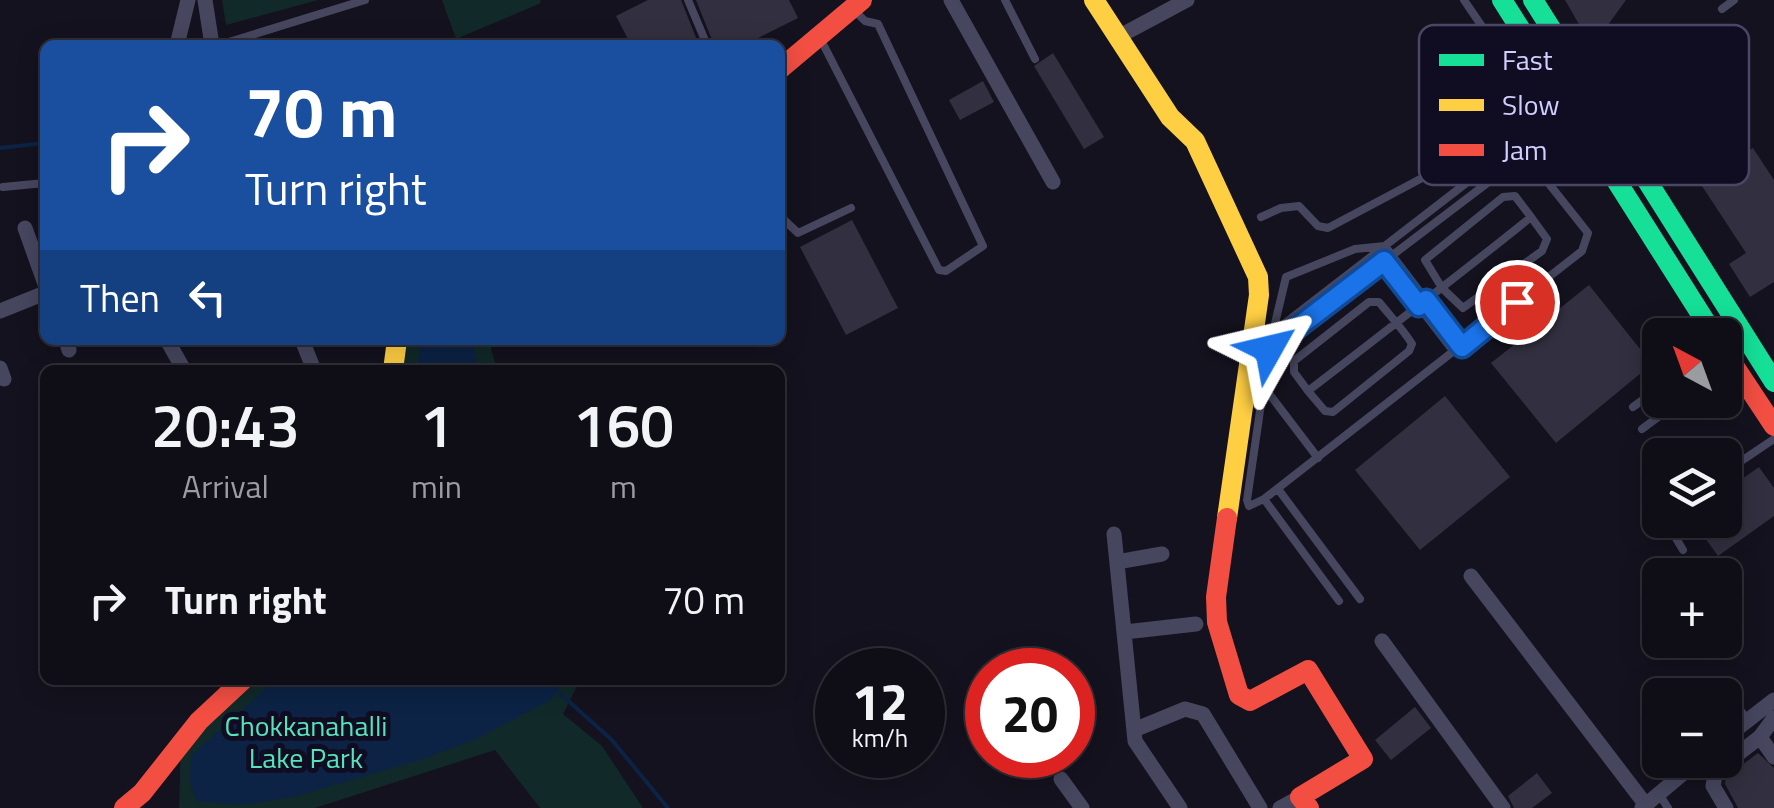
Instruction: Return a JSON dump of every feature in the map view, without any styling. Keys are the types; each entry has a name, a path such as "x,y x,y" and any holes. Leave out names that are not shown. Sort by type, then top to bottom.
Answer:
{"street":[{"path":"178,40 188,0"},
{"path":"205,0 211,40"},
{"path":"952,0 1053,182"},
{"path":"1094,0 1170,117 1195,141 1258,277 1259,294 1216,597 1217,622 1239,695 1250,702 1308,670 1363,759 1305,803 1280,808"},
{"path":"1116,38 1187,0"},
{"path":"1502,0 1518,25"},
{"path":"1533,0 1549,25"},
{"path":"785,65 857,4"},
{"path":"1621,185 1703,318"},
{"path":"1652,185 1770,369"},
{"path":"25,228 40,270"},
{"path":"0,311 40,295"},
{"path":"1742,381 1774,426"},
{"path":"1114,534 1134,741 1180,808"},
{"path":"1117,562 1162,554"},
{"path":"1471,576 1649,802 1677,778"},
{"path":"1125,632 1196,624"},
{"path":"1382,641 1503,808"},
{"path":"124,808 148,801 178,744 238,685"},
{"path":"1742,723 1774,700"},
{"path":"1134,730 1185,708 1204,714 1260,808"},
{"path":"1726,808 1712,786 1712,778 1760,737 1774,718"},
{"path":"1760,737 1774,757"},
{"path":"1061,779 1082,808"}],"lane":[{"path":"236,40 364,0"},
{"path":"688,0 705,40"},
{"path":"1005,0 1035,59"},
{"path":"1464,0 1481,25"},
{"path":"1722,9 1734,0"},
{"path":"819,36 938,270 946,271 983,246 878,24 865,22 857,4"},
{"path":"1261,218 1281,208 1299,206 1318,226 1328,228 1419,180"},
{"path":"4,187 40,183"},
{"path":"1272,333 1464,185"},
{"path":"1269,349 1486,185"},
{"path":"1381,249 1355,249 1286,277 1269,349 1247,503 1254,508 1582,251 1588,232 1550,185"},
{"path":"1510,194 1531,216 1547,239 1542,251 1467,307 1458,308 1427,266 1428,254 1510,194"},
{"path":"785,221 798,234 852,208"},
{"path":"1308,390 1531,216"},
{"path":"1381,249 1458,350"},
{"path":"1369,302 1379,302 1412,344 1409,352 1333,412 1325,411 1308,390 1294,372 1294,362 1369,302"},
{"path":"1742,366 1770,369"},
{"path":"1264,388 1318,458"},
{"path":"1633,407 1642,401"},
{"path":"1642,429 1657,418"},
{"path":"1742,460 1774,438"},
{"path":"1278,489 1360,599"},
{"path":"1264,500 1339,601"},
{"path":"1676,538 1683,550"},
{"path":"1742,713 1747,719"},
{"path":"1649,802 1668,808"}],"green space":[{"path":"222,0 318,0 226,25"},
{"path":"442,0 540,0 541,3 456,39"},
{"path":"402,345 492,345 498,365 399,365"},
{"name":"Chokkanahalli Lake Park","path":"248,685 578,685 563,714 602,746 643,808 540,808 495,750 315,808 179,808 181,744"}],"water":[{"path":"420,345 473,345 477,365 418,365"},
{"name":"Chokkanahalli Lake Park","path":"269,685 559,685 552,699 476,739 423,759 293,797 241,805 196,801 190,781 191,756"}],"building":[{"path":"648,0 681,0 697,40 628,40 616,16"},
{"path":"696,0 789,0 798,18 754,40 712,40"},
{"path":"1565,0 1626,0 1608,25 1579,25"},
{"path":"1053,53 1104,137 1084,149 1034,66"},
{"path":"983,81 994,102 960,120 949,100"},
{"path":"1753,148 1774,180 1774,282 1750,297 1729,264 1746,253 1701,185 1749,185 1749,151"},
{"path":"852,220 898,308 846,335 800,247"},
{"path":"1589,285 1642,351 1642,372 1556,443 1491,363"},
{"path":"1445,396 1510,477 1420,550 1355,470"},
{"path":"1759,467 1774,488 1774,516 1718,556 1705,538 1742,538 1742,479"},
{"path":"1415,707 1431,728 1391,760 1375,740"},
{"path":"1758,753 1774,768 1774,808 1738,808 1725,784 1726,778 1742,778 1742,765"},
{"path":"1537,773 1552,793 1532,808 1514,808 1508,796"}],"waterway":[{"path":"0,148 40,144"},
{"path":"556,690 611,739 668,808"}],"traffic: fast":[{"path":"1502,0 1518,25"},
{"path":"1533,0 1549,25"},
{"path":"1619,185 1703,318"},
{"path":"1650,185 1774,382"}],"traffic: slow":[{"path":"1094,0 1170,117 1195,141 1258,277 1259,295 1227,518"},
{"path":"394,365 396,345"}],"traffic: jam":[{"path":"785,65 862,0"},
{"path":"1742,378 1774,426"},
{"path":"1227,518 1216,597 1217,622 1239,695 1250,701 1308,670 1363,759 1300,797 1309,808"},
{"path":"124,808 142,793 199,721 238,685"}],"route":[{"path":"1269,349 1384,261 1419,306 1426,300 1462,347 1517,302"}]}
